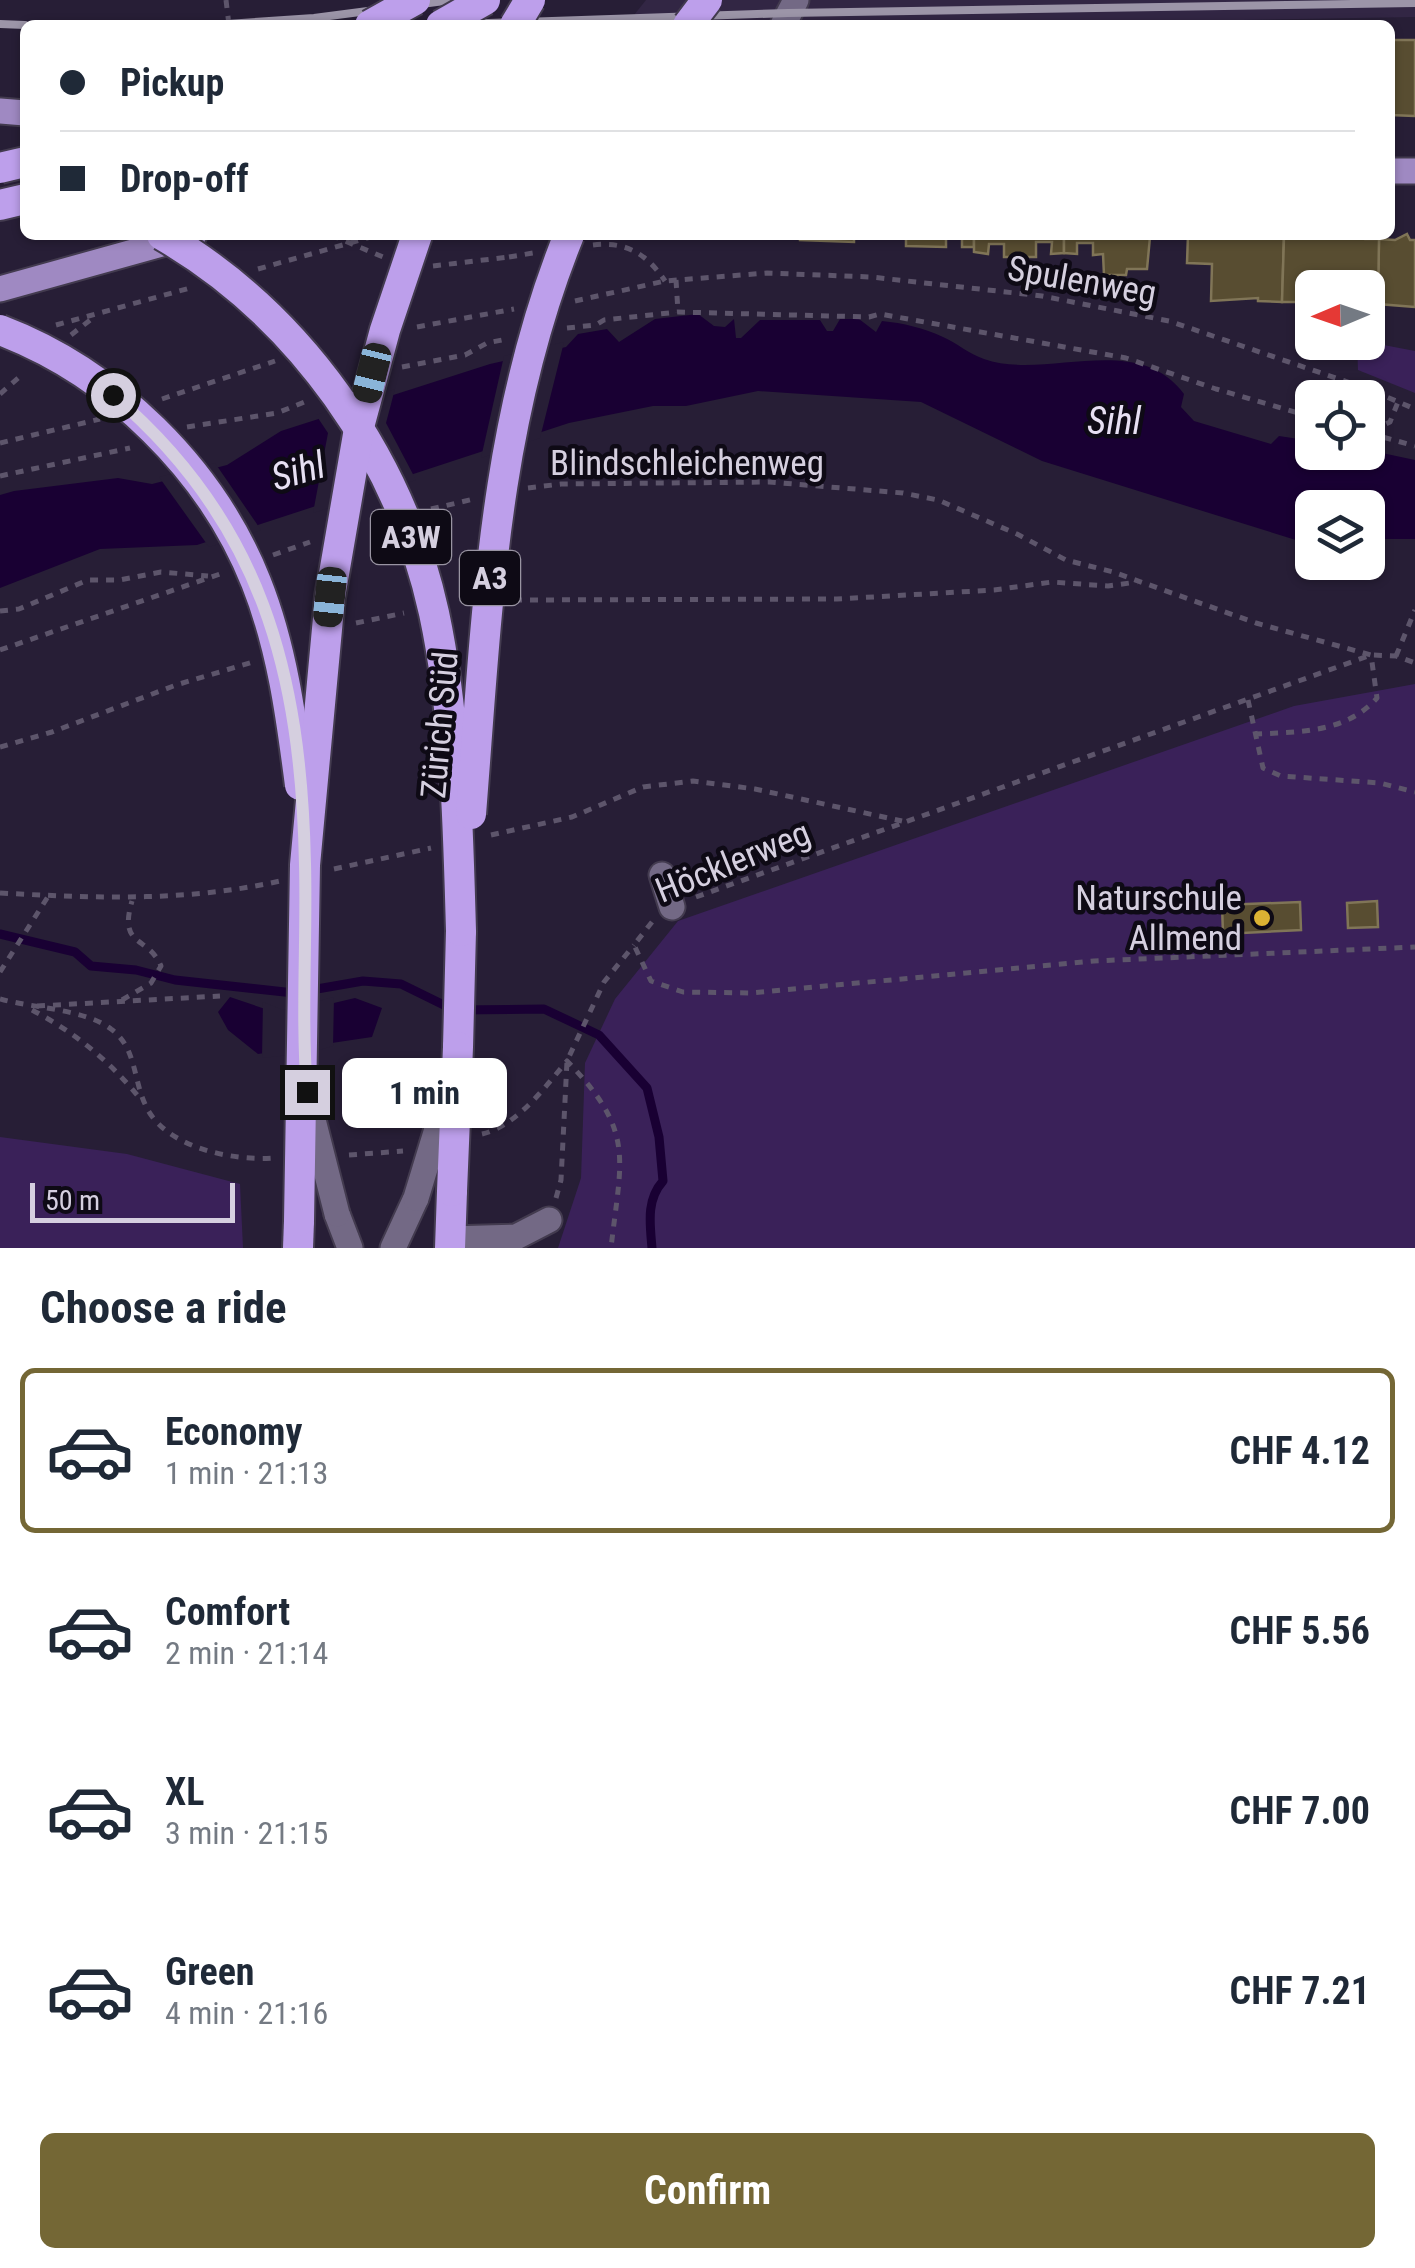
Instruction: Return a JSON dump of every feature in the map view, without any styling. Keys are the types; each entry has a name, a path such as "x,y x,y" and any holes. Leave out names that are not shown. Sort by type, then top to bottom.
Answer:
{"highway":[{"path":"379,20 415,0"},
{"path":"451,20 485,0"},
{"path":"692,20 707,0"},
{"name":"A3W","path":"169,240 237,288 314,366 362,432 405,520 427,584 444,673 459,864 460,931"},
{"path":"305,866 330,597 346,486 376,359 415,240"},
{"name":"Zürich Süd","path":"460,931 501,484 531,342 568,240"},
{"path":"0,330 77,369 134,412 190,470 234,536 258,585 284,675 302,799 305,866 298,1235"},
{"name":"A3","path":"450,1244 460,931"}],"main road":[{"path":"0,289 176,240"}],"street":[{"path":"662,874 672,907"},
{"path":"302,1030 307,1092 319,1154 350,1248"},
{"path":"393,1248 434,1147 458,1048"},
{"path":"450,1244 516,1237 549,1220"}],"path":[{"path":"617,240 652,261 665,281 676,280 678,312"},
{"name":"Spulenweg","path":"676,280 767,273 871,278 1042,296 1169,321 1415,410"},
{"path":"558,329 678,312 868,317 880,314 1126,358 1295,412"},
{"path":"400,368 466,355 487,343 523,336"},
{"path":"174,430 277,413 312,399"},
{"path":"1385,424 1390,422 1398,402"},
{"path":"1385,438 1415,446"},
{"path":"0,476 132,448"},
{"name":"Blindschleichenweg","path":"512,490 561,484 770,482 903,493 938,500 1066,560 1102,568 1256,623 1370,655"},
{"path":"424,510 477,498"},
{"path":"264,558 318,540"},
{"path":"0,650 229,570"},
{"path":"0,611 18,609 88,580 119,580 161,572 211,576"},
{"path":"506,600 837,600 994,590 1052,582 1108,586 1136,582"},
{"path":"1396,656 1415,610"},
{"path":"338,627 411,612"},
{"path":"1255,734 1322,730 1366,710 1377,698 1370,655"},
{"name":"Höcklerweg","path":"1415,662 1396,656 1370,655 672,907 655,919 634,945 651,982 683,992 751,993 1094,961 1415,947"},
{"path":"0,747 266,658"},
{"path":"1248,700 1263,768 1281,776 1380,782 1415,792"},
{"path":"0,972 49,896"},
{"path":"114,1003 138,993 161,966 159,960 131,938 127,918 132,899"},
{"path":"549,1220 562,1180 569,1057 604,982 634,945"},
{"path":"24,1006 220,996"},
{"path":"0,1001 86,1017 110,1028 128,1046 145,1105"},
{"path":"24,1006 80,1039 111,1065 156,1122 184,1142 256,1159"},
{"path":"569,1057 596,1090 618,1136 622,1160 611,1248"}],"shaded area":[{"path":"646,0 1415,0 1415,17 630,20"},
{"path":"1385,345 1415,351 1415,393 1385,380 1358,370 1358,360 1385,360"},
{"path":"1415,684 1415,1248 558,1248 581,1178 585,1063 615,999 678,921 1294,706"},
{"path":"0,1137 127,1154 240,1184 243,1248 0,1248"}],"water":[{"name":"Sihl","path":"698,314 714,326 725,327 734,319 736,338 760,320 820,320 827,331 833,331 840,319 859,319 876,332 882,321 921,329 979,357 1008,364 1116,361 1142,365 1164,375 1184,394 1181,407 1194,421 1271,444 1279,436 1295,438 1295,470 1385,470 1385,454 1415,460 1415,539 1385,539 1385,490 1295,490 1295,540 1042,461 921,402 758,391 569,423 197,545 100,549 0,588 0,495 118,478 152,484 227,465 281,431 490,364 566,347 578,334 607,329 619,342 655,319"},
{"path":"230,997 283,1015 355,998 382,1008 372,1037 258,1054 228,1030 218,1012"}],"pier":[{"path":"564,342 540,438 481,458 504,356"},
{"path":"395,389 386,423 416,480 313,513 328,433 316,415"},
{"path":"215,463 261,530 209,547 159,477"},
{"path":"334,997 333,1046 262,1058 263,1002 283,1010"}],"building":[{"path":"1395,40 1415,40 1415,116 1395,115"},
{"path":"1407,234 1415,240 1415,307 1385,305 1385,270 1379,270 1379,240 1395,240"},
{"path":"906,240 946,240 946,247 906,246"},
{"path":"962,240 974,240 974,247 962,247"},
{"path":"974,240 1064,240 1064,253 1051,254 1052,242 1036,242 1036,257 1004,257 1004,244 989,244 988,254 974,252"},
{"path":"1064,240 1150,240 1147,269 1127,269 1126,275 1104,275 1103,254 1093,255 1093,243 1077,243 1077,254 1064,253"},
{"path":"1188,240 1284,240 1282,302 1258,298 1211,301 1212,264 1187,263"},
{"path":"1284,240 1379,240 1379,270 1295,270 1295,302 1282,302"},
{"path":"1377,901 1378,927 1348,928 1347,903"},
{"name":"Naturschule Allmend","path":"1300,902 1301,930 1223,934 1222,905"}],"waterway":[{"path":"0,934 75,952 91,966 136,970 175,980 294,993 363,981 401,984 454,1010 544,1009 599,1035 647,1088 659,1137 663,1181 652,1204 652,1248"}],"railway":[{"path":"285,20 452,0"},
{"path":"580,20 1415,3"},
{"path":"0,24 20,25"}],"place":[{"name":"Naturschule Allmend","path":"1262,918"}],"route":[{"path":"113,395 154,430 190,470 222,516 258,585 277,647 302,799 302,1030 307,1092"}]}
